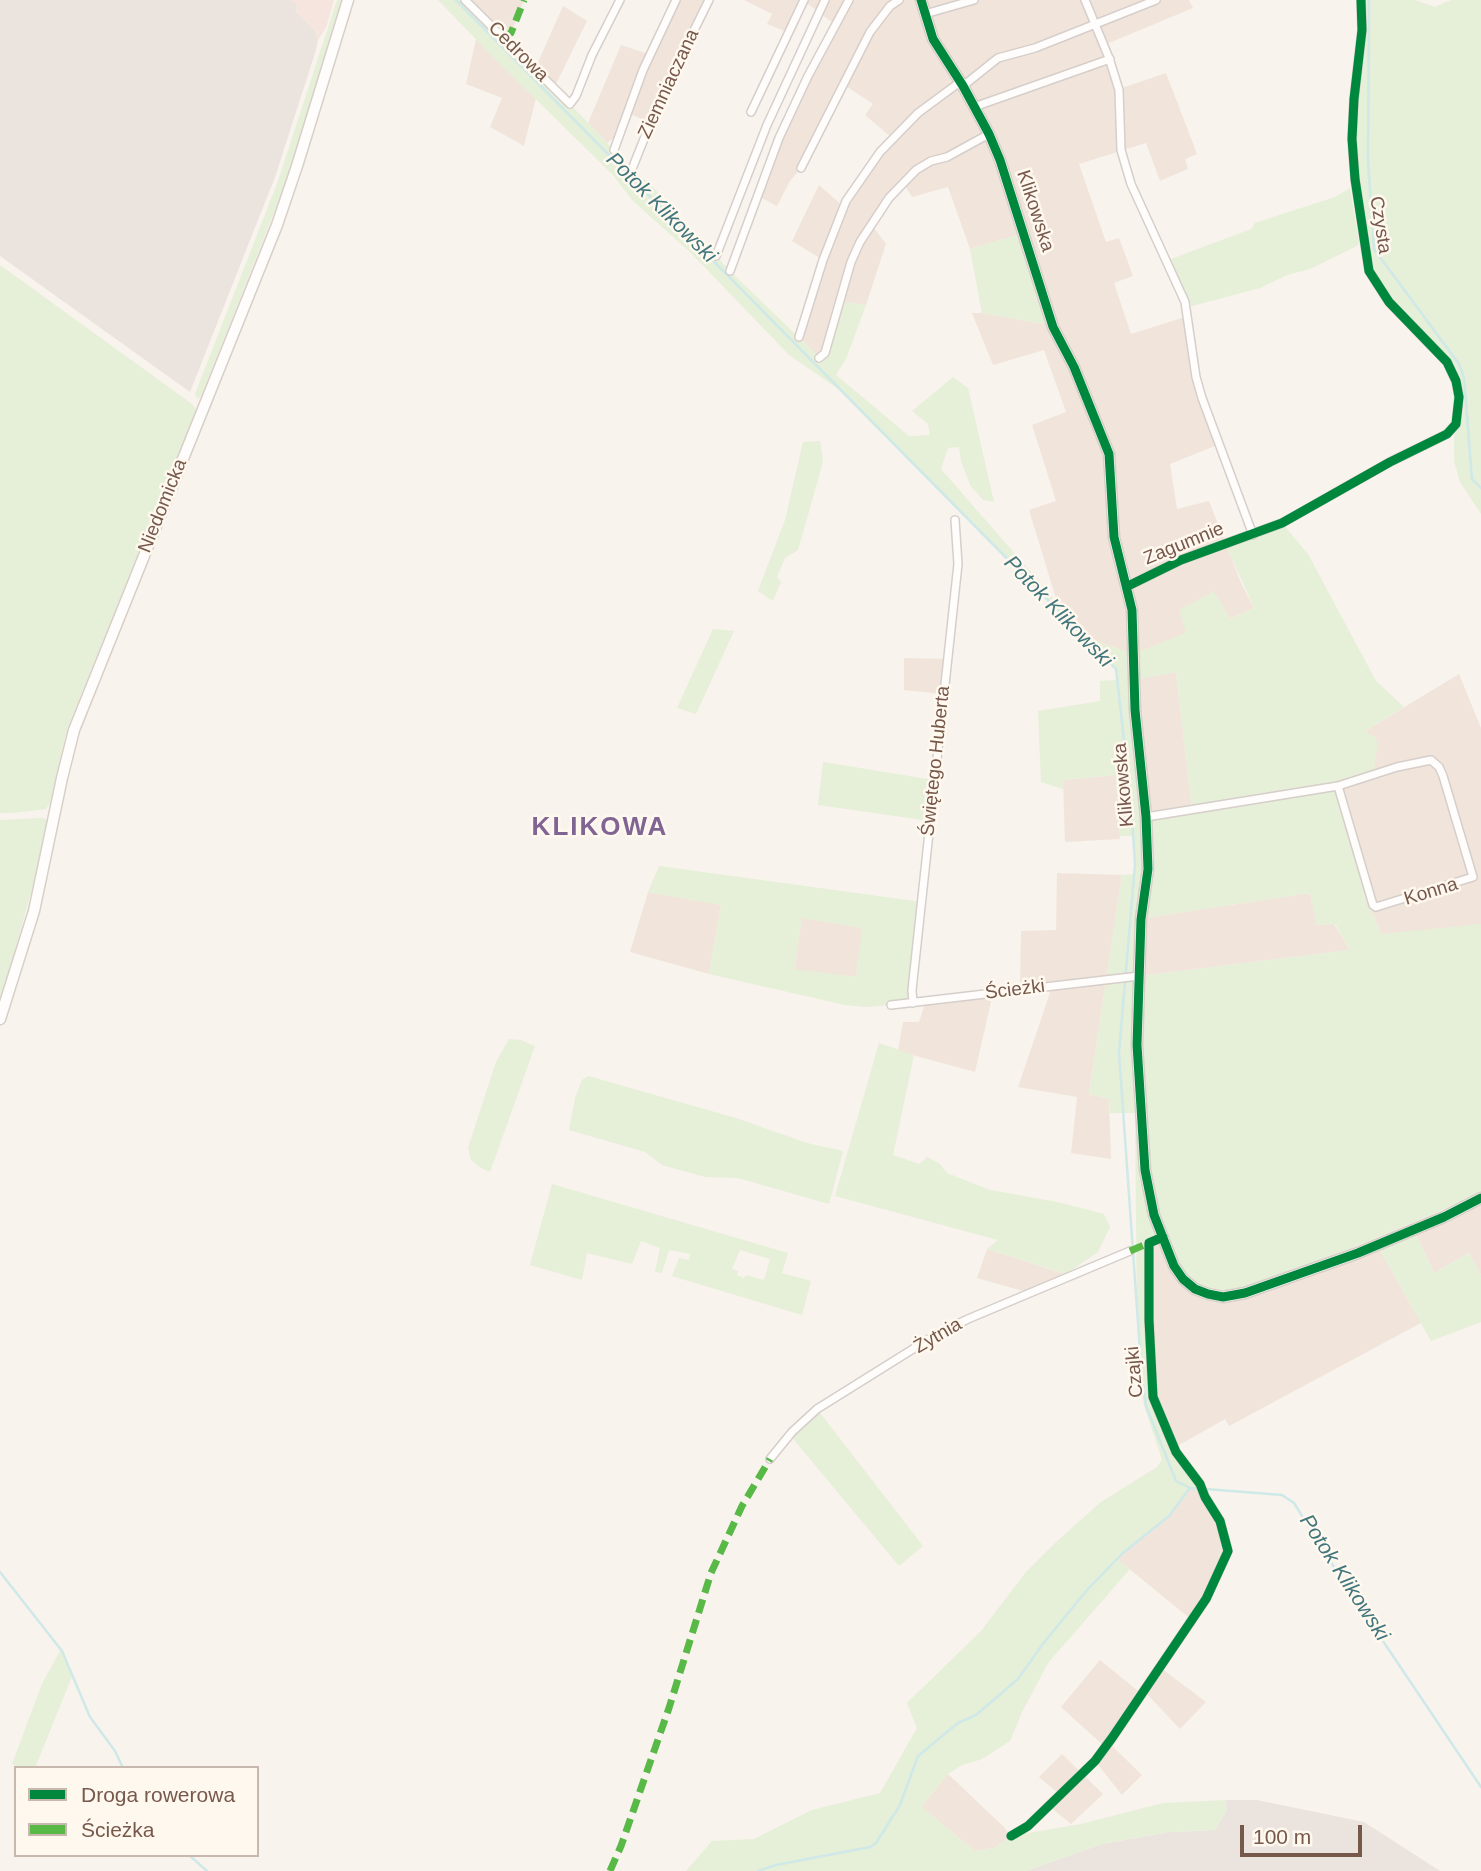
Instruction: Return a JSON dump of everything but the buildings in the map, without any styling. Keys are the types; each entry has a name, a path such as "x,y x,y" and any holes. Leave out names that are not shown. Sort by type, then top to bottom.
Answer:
{"street":[{"name":"Niedomicka","path":"0,1019 34,911 61,778 75,730 277,225 348,0"},
{"name":"Cedrowa","path":"465,0 570,104 620,0"},
{"name":"Ziemniaczana","path":"614,150 643,70 676,0"},
{"name":"Ziemniaczana","path":"632,169 660,99 709,0"},
{"path":"751,112 804,0"},
{"path":"716,256 768,125 825,0"},
{"path":"730,271 779,138 808,76 849,0"},
{"path":"801,168 870,32 890,6 899,0"},
{"name":"Klikowska","path":"921,0 933,39 962,84 1000,160 1053,327 1074,367 1110,454 1114,537 1132,610 1138,752 1146,817 1148,869 1134,977 1145,1170 1154,1215 1174,1266 1183,1279 1195,1289 1223,1297 1245,1293 1358,1253 1444,1217 1481,1198"},
{"path":"925,14 974,0"},
{"name":"Zagumnie","path":"1085,0 1110,59 1119,90 1121,150 1131,184 1185,302 1196,377 1202,398 1253,535 1181,560 1128,586"},
{"path":"799,337 823,260 846,201 880,152 918,113 998,58 1035,48 1156,0"},
{"name":"Czysta","path":"1253,535 1282,523 1390,462 1447,434 1456,424 1459,397 1456,381 1447,362 1388,302 1369,271 1355,179 1352,139 1362,30 1361,0"},
{"path":"974,107 1110,59"},
{"path":"819,358 825,353 851,262 860,242 888,198 916,170 989,134"},
{"name":"Świętego Huberta","path":"913,1003 912,990 958,564 955,520"},
{"name":"Konna","path":"1146,817 1338,786 1397,767 1431,760 1439,767 1443,776 1473,877 1376,907 1373,905 1338,786"},
{"name":"Ścieżki","path":"891,1005 1134,977"},
{"name":"Czajki","path":"1011,1836 1028,1826 1095,1761 1143,1695 1206,1599 1228,1552 1220,1521 1200,1485 1176,1452 1153,1397 1149,1243 1163,1237"},
{"name":"Żytnia","path":"770,1459 817,1409 937,1334 1130,1251"}],"shaded area":[{"path":"0,0 291,0 297,5 298,14 315,31 318,40 316,50 275,177 190,392 0,256"},
{"path":"291,0 334,0 326,28 318,40 315,31 298,14"},
{"path":"466,0 524,0 511,33 504,37"},
{"path":"676,0 709,0 650,123 626,112 619,134 607,143 588,123 621,45 651,55"},
{"path":"744,0 1189,0 1193,8 1104,45 1119,89 1166,73 1197,154 1185,159 1188,169 1160,181 1146,143 1079,164 1106,242 1119,238 1133,276 1114,283 1131,334 1188,316 1196,377 1220,444 1170,464 1177,509 1209,501 1242,585 1254,608 1230,619 1213,591 1187,633 1133,654 1094,640 1057,602 1029,510 1056,501 1032,425 1066,412 1044,350 993,365 972,313 1043,324 1050,318 1024,233 970,249 948,187 912,197 903,183 872,225 886,244 866,305 840,301 825,353 819,358 799,337 823,260 792,241 819,185 844,207 893,139 865,115 873,104 843,84 801,168 790,181 777,206 758,196 779,138 834,24 804,1 789,33 767,24 772,14"},
{"path":"563,6 587,21 554,88 535,69"},
{"path":"476,39 536,98 524,146 490,127 502,98 466,84"},
{"path":"904,658 947,659 943,694 904,690"},
{"path":"1176,672 1192,809 1146,817 1134,680"},
{"path":"1459,674 1481,728 1481,936 1381,934 1364,892 1338,786 1365,731"},
{"path":"1116,775 1120,839 1065,842 1063,780"},
{"path":"1057,873 1122,875 1089,1094 1109,1099 1111,1159 1071,1153 1077,1097 1018,1087 1052,987 1020,990 1021,931 1056,930"},
{"path":"648,892 721,905 709,974 630,952"},
{"path":"1310,893 1317,925 1334,924 1350,950 1139,976 1144,918"},
{"path":"802,917 863,928 856,977 794,970"},
{"path":"993,993 975,1072 898,1051 903,1022 919,1022 926,1001"},
{"path":"1481,1198 1481,1275 1469,1253 1434,1273 1414,1230"},
{"path":"1163,1237 1208,1294 1377,1245 1421,1323 1229,1426 1225,1419 1174,1448 1153,1397 1149,1243"},
{"path":"987,1249 1071,1276 1030,1293 977,1278"},
{"path":"1198,1485 1220,1521 1228,1551 1192,1620 1117,1559 1169,1516 1190,1489"},
{"path":"1100,1660 1143,1695 1109,1743 1142,1775 1122,1795 1095,1761 1105,1747 1061,1707"},
{"path":"1161,1668 1206,1702 1180,1729 1145,1692"},
{"path":"1062,1754 1103,1794 1071,1824 1049,1806 1060,1795 1039,1777"},
{"path":"948,1774 1011,1836 994,1848 975,1851 921,1807"},
{"path":"1225,1800 1257,1800 1364,1822 1440,1871 1026,1871 1102,1844 1170,1832 1215,1830 1227,1810"}],"green space":[{"path":"337,0 342,0 285,185 201,396 197,399 195,394 278,181"},
{"path":"438,0 466,0 632,169 653,187 730,271 819,357 825,353 840,301 866,305 846,359 836,375 909,436 930,435 928,424 912,411 953,377 968,388 994,502 983,500 970,485 959,447 948,448 941,469 1057,602 1094,640 1133,654 1186,633 1179,610 1214,591 1230,619 1254,608 1226,545 1282,523 1308,554 1376,681 1404,707 1365,731 1375,737 1378,744 1373,775 1338,786 1368,885 1364,893 1381,934 1481,924 1481,1194 1280,1278 1223,1297 1183,1279 1163,1238 1149,1243 1151,1383 1165,1429 1198,1485 1190,1489 1169,1516 1117,1558 1130,1569 1048,1663 1010,1741 982,1759 962,1765 948,1774 921,1807 975,1851 994,1848 1011,1836 1081,1824 1163,1803 1225,1800 1227,1810 1215,1830 1170,1832 1102,1844 1026,1871 686,1871 712,1841 754,1839 812,1810 880,1793 917,1728 907,1703 981,1631 1026,1572 1055,1543 1101,1502 1157,1467 1162,1460 1144,1405 1140,1379 1135,1113 1110,1113 1109,1099 1089,1094 1122,875 1135,874 1133,836 1119,836 1116,775 1063,780 1063,789 1041,782 1038,711 1100,701 1100,681 1117,680 1116,670 844,393 789,355 692,254 632,200 613,175","holes":["1176,672 1192,809 1146,817 1134,680","1310,893 1317,925 1335,924 1350,950 1140,976 1144,918"]},
{"path":"1361,0 1415,0 1435,7 1451,0 1481,0 1481,514 1460,482 1454,461 1454,436 1458,414 1455,381 1441,359 1389,302 1369,271 1355,179 1354,99"},
{"path":"1350,188 1359,242 1357,246 1310,269 1287,275 1260,288 1192,306 1180,285 1171,259 1251,229 1255,223 1335,197"},
{"path":"1024,233 1050,318 1043,324 982,313 970,249"},
{"path":"0,265 192,404 196,410 67,729 50,803 46,809 13,813 0,813"},
{"path":"820,441 823,462 798,550 785,558 777,577 781,582 773,601 758,591 785,520 803,442"},
{"path":"713,629 734,631 696,714 677,708"},
{"path":"823,762 934,780 930,821 818,805"},
{"path":"41,818 47,822 41,857 0,1003 0,820"},
{"path":"659,866 922,902 913,1003 866,1007 845,1005 709,974 721,905 648,892","holes":["802,918 862,928 856,977 794,969"]},
{"path":"509,1039 521,1040 535,1046 490,1172 471,1160 468,1148 496,1062"},
{"path":"879,1043 914,1055 893,1155 919,1164 927,1157 939,1163 947,1173 990,1190 1058,1202 1104,1214 1110,1227 1098,1252 1066,1274 987,1249 998,1240 835,1196"},
{"path":"588,1076 736,1118 807,1143 843,1151 829,1204 738,1178 705,1177 662,1165 645,1152 569,1130 575,1098 582,1080"},
{"path":"552,1184 788,1253 782,1273 811,1281 802,1315 672,1276 679,1258 689,1260 690,1254 669,1250 662,1273 655,1272 660,1248 641,1241 632,1264 587,1253 582,1280 530,1265","holes":["740,1250 770,1259 764,1280 746,1275 744,1278 732,1269"]},
{"path":"1414,1230 1434,1273 1469,1253 1481,1275 1481,1322 1431,1341 1377,1245"},
{"path":"817,1409 923,1546 899,1566 790,1435"},
{"path":"61,1649 73,1674 36,1766 16,1766 12,1764 42,1684"}],"waterway":[{"name":"Potok Klikowski","path":"456,0 1116,669 1135,864 1119,1053 1142,1379 1146,1406 1176,1481 1199,1489"},
{"path":"1369,0 1368,161 1374,249 1459,364 1464,378 1472,479 1481,488"},
{"path":"758,1871 870,1847 876,1843 900,1805 918,1756 958,1723 976,1715 1018,1679 1087,1590 1123,1553 1169,1516 1190,1488"},
{"name":"Potok Klikowski","path":"1206,1489 1282,1495 1294,1503 1342,1580 1481,1787"},
{"path":"0,1572 62,1651 90,1717 115,1751 122,1766"},
{"path":"191,1857 207,1871"}],"marked path":[{"path":"504,37 511,33 524,0"},
{"path":"1130,1251 1149,1243"},
{"path":"610,1871 669,1708 711,1573 742,1506 770,1459"}],"cycle path":[{"path":"921,0 933,39 963,86 1000,160 1053,327 1074,367 1109,454 1114,537 1132,610 1135,710 1146,817 1148,869 1141,919 1137,1045 1145,1170 1154,1215 1174,1266 1183,1279 1195,1289 1208,1294 1223,1297 1245,1293 1358,1253 1444,1217 1481,1198"},
{"path":"1128,586 1181,560 1282,523 1390,462 1447,434 1456,424 1459,397 1456,381 1447,362 1389,302 1369,271 1355,179 1352,139 1362,30 1361,0"},
{"path":"1011,1836 1028,1826 1095,1761 1206,1599 1228,1551 1220,1521 1200,1484 1176,1452 1153,1397 1149,1243 1163,1237"}],"district":[{"name":"KLIKOWA","path":"600,828"}]}
